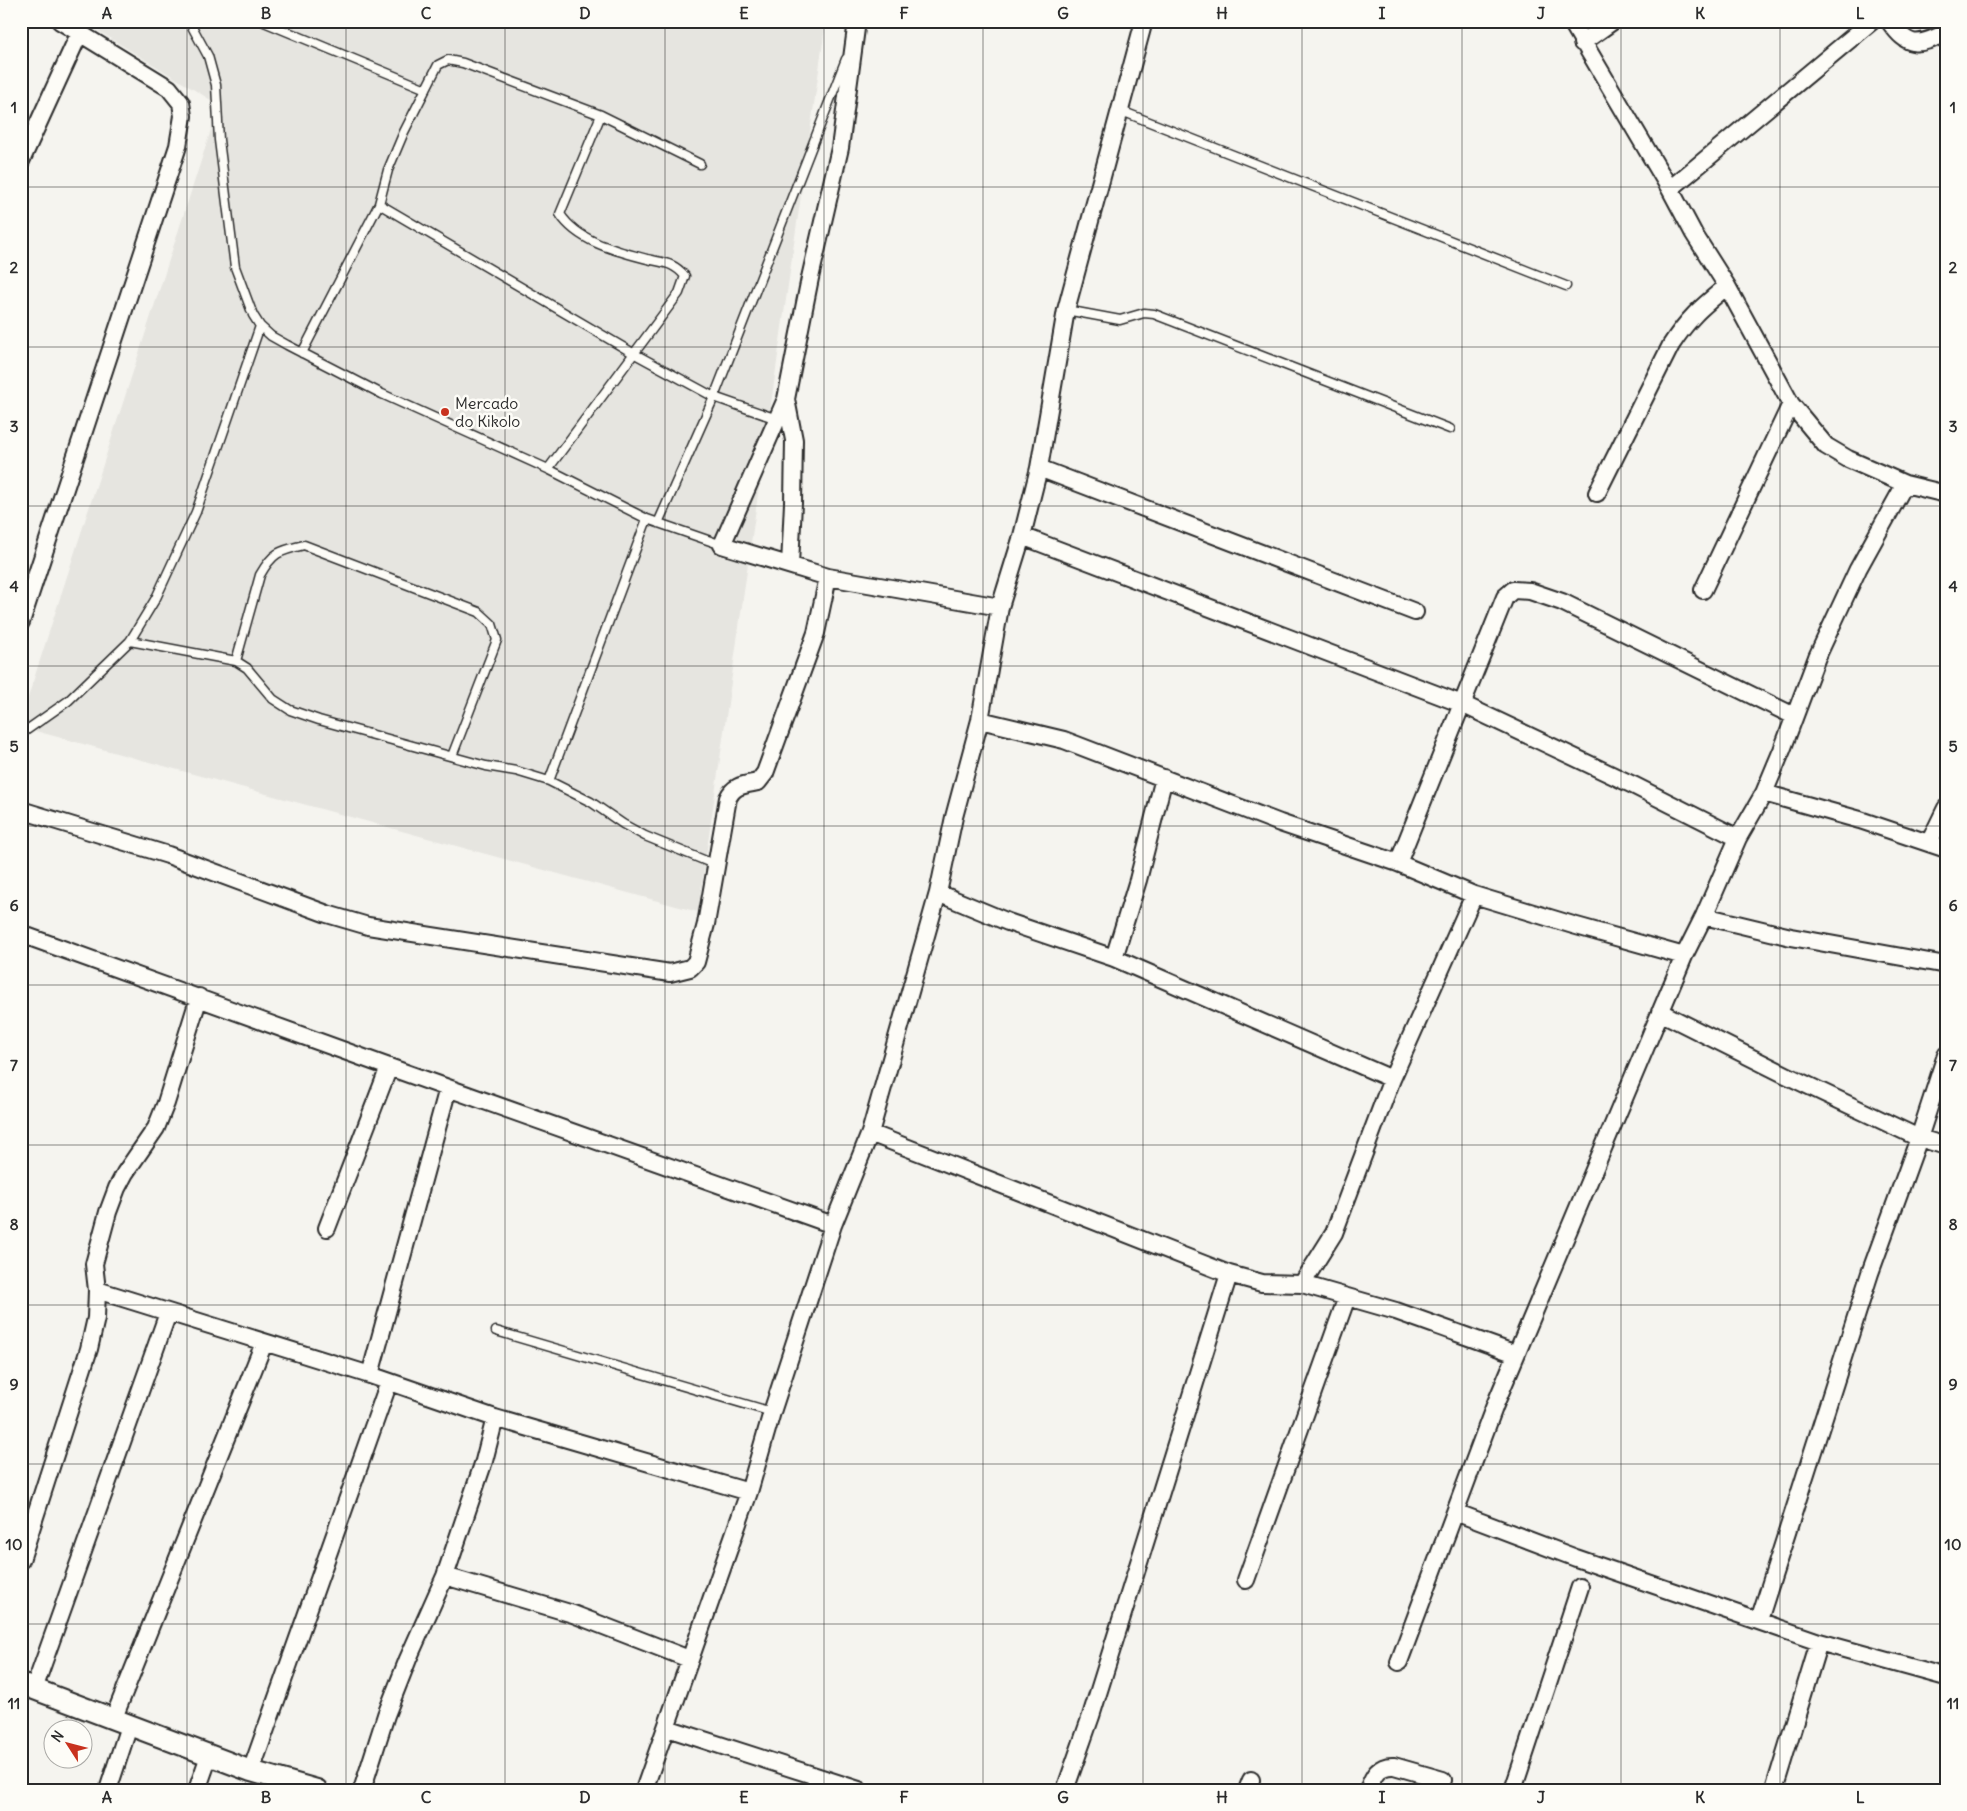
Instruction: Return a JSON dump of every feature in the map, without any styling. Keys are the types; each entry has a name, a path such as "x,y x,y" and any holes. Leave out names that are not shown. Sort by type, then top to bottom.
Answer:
{"street":[{"path":"21,622 181,132 183,116 181,103 169,88 60,21"},
{"path":"644,1790 748,1492 772,1412 834,1225 870,1133 938,893 954,817 980,720 1000,606 1022,536 1039,468 1066,310 1144,21"},
{"path":"1571,21 1694,234 1728,286 1791,404 1826,446 1848,459 1905,484 1946,494"},
{"path":"1582,43 1613,21"},
{"path":"1670,190 1872,21"},
{"path":"1889,21 1901,36 1913,44 1924,43 1946,33"},
{"path":"856,29 840,148 810,278 786,399 722,545 828,578 1000,606"},
{"path":"21,160 80,32"},
{"path":"1597,493 1671,345 1694,313 1728,286"},
{"path":"786,399 794,440 790,565"},
{"path":"1703,590 1791,404"},
{"path":"1039,468 1415,612"},
{"path":"1399,1662 1495,1405 1684,956 1704,916 1738,838 1764,793 1817,657 1854,578 1905,484"},
{"path":"1022,536 1462,704 1633,785 1738,838"},
{"path":"21,810 168,855 327,914 362,924 670,973 690,968 696,962 706,924 728,798 731,792 738,786 758,782 765,773 816,634 828,578"},
{"path":"1398,863 1505,597 1513,590 1530,591 1562,602 1794,716"},
{"path":"980,720 1064,740 1280,823 1398,863 1474,895 1684,956"},
{"path":"1114,958 1138,880 1164,778"},
{"path":"1764,793 1860,820 1946,849"},
{"path":"1929,843 1946,808"},
{"path":"938,893 1008,922 1114,958 1392,1079"},
{"path":"1302,1284 1334,1233 1392,1079 1474,895"},
{"path":"1704,916 1791,937 1946,965"},
{"path":"21,934 834,1225"},
{"path":"21,1560 89,1349 96,1318 97,1290 94,1264 117,1188 156,1128 166,1103 199,997"},
{"path":"1660,1012 1786,1075 1919,1138 1946,1146"},
{"path":"1759,1620 1870,1274 1946,1056"},
{"path":"328,1228 389,1067"},
{"path":"370,1376 448,1088"},
{"path":"870,1133 1229,1274 1262,1283 1302,1284 1396,1311 1516,1354"},
{"path":"1065,1790 1091,1716 1229,1274"},
{"path":"97,1290 168,1314 389,1382 495,1418 748,1492"},
{"path":"1246,1580 1347,1297"},
{"path":"168,1314 28,1687 209,1756 251,1771 316,1790"},
{"path":"108,1790 121,1723 264,1343"},
{"path":"251,1771 389,1382"},
{"path":"362,1790 386,1715 408,1659 445,1576 484,1461 495,1418"},
{"path":"1455,1512 1576,1558 1819,1642 1946,1677"},
{"path":"445,1576 573,1614 689,1659"},
{"path":"1513,1790 1580,1587"},
{"path":"1774,1790 1819,1642"},
{"path":"667,1728 859,1790"},
{"path":"197,1790 209,1756"},
{"path":"1368,1790 1375,1774 1380,1768 1388,1765 1443,1780"}],"lane":[{"path":"189,21 208,56 216,85 219,140 235,267 252,315 260,326 271,336 382,394 548,468 647,519 722,545"},
{"path":"264,22 426,89"},
{"path":"658,523 714,397 856,29"},
{"path":"302,353 379,204 388,170 404,132 438,66 448,60 463,63 601,115 700,164"},
{"path":"1119,110 1566,286"},
{"path":"548,468 679,293 685,276 677,266 610,249 567,224 560,214 601,115"},
{"path":"379,204 633,353 714,397 777,419"},
{"path":"1066,310 1120,320 1144,313 1154,314 1450,429"},
{"path":"21,734 68,701 130,641 156,598 196,512 260,326"},
{"path":"549,781 647,519"},
{"path":"236,661 260,576 267,563 280,550 304,545 479,612 492,624 497,640 452,756"},
{"path":"130,641 236,661 247,668 273,699 290,710 319,720 486,766 516,771 549,781 591,802 623,824 645,836 716,865"},
{"path":"496,1331 772,1412"}],"shaded area":[{"name":"Mercado do Kikolo","path":"82,21 826,21 698,912 21,727 21,719 219,105"}],"place":[{"name":"Mercado do Kikolo","path":"445,412"}]}
